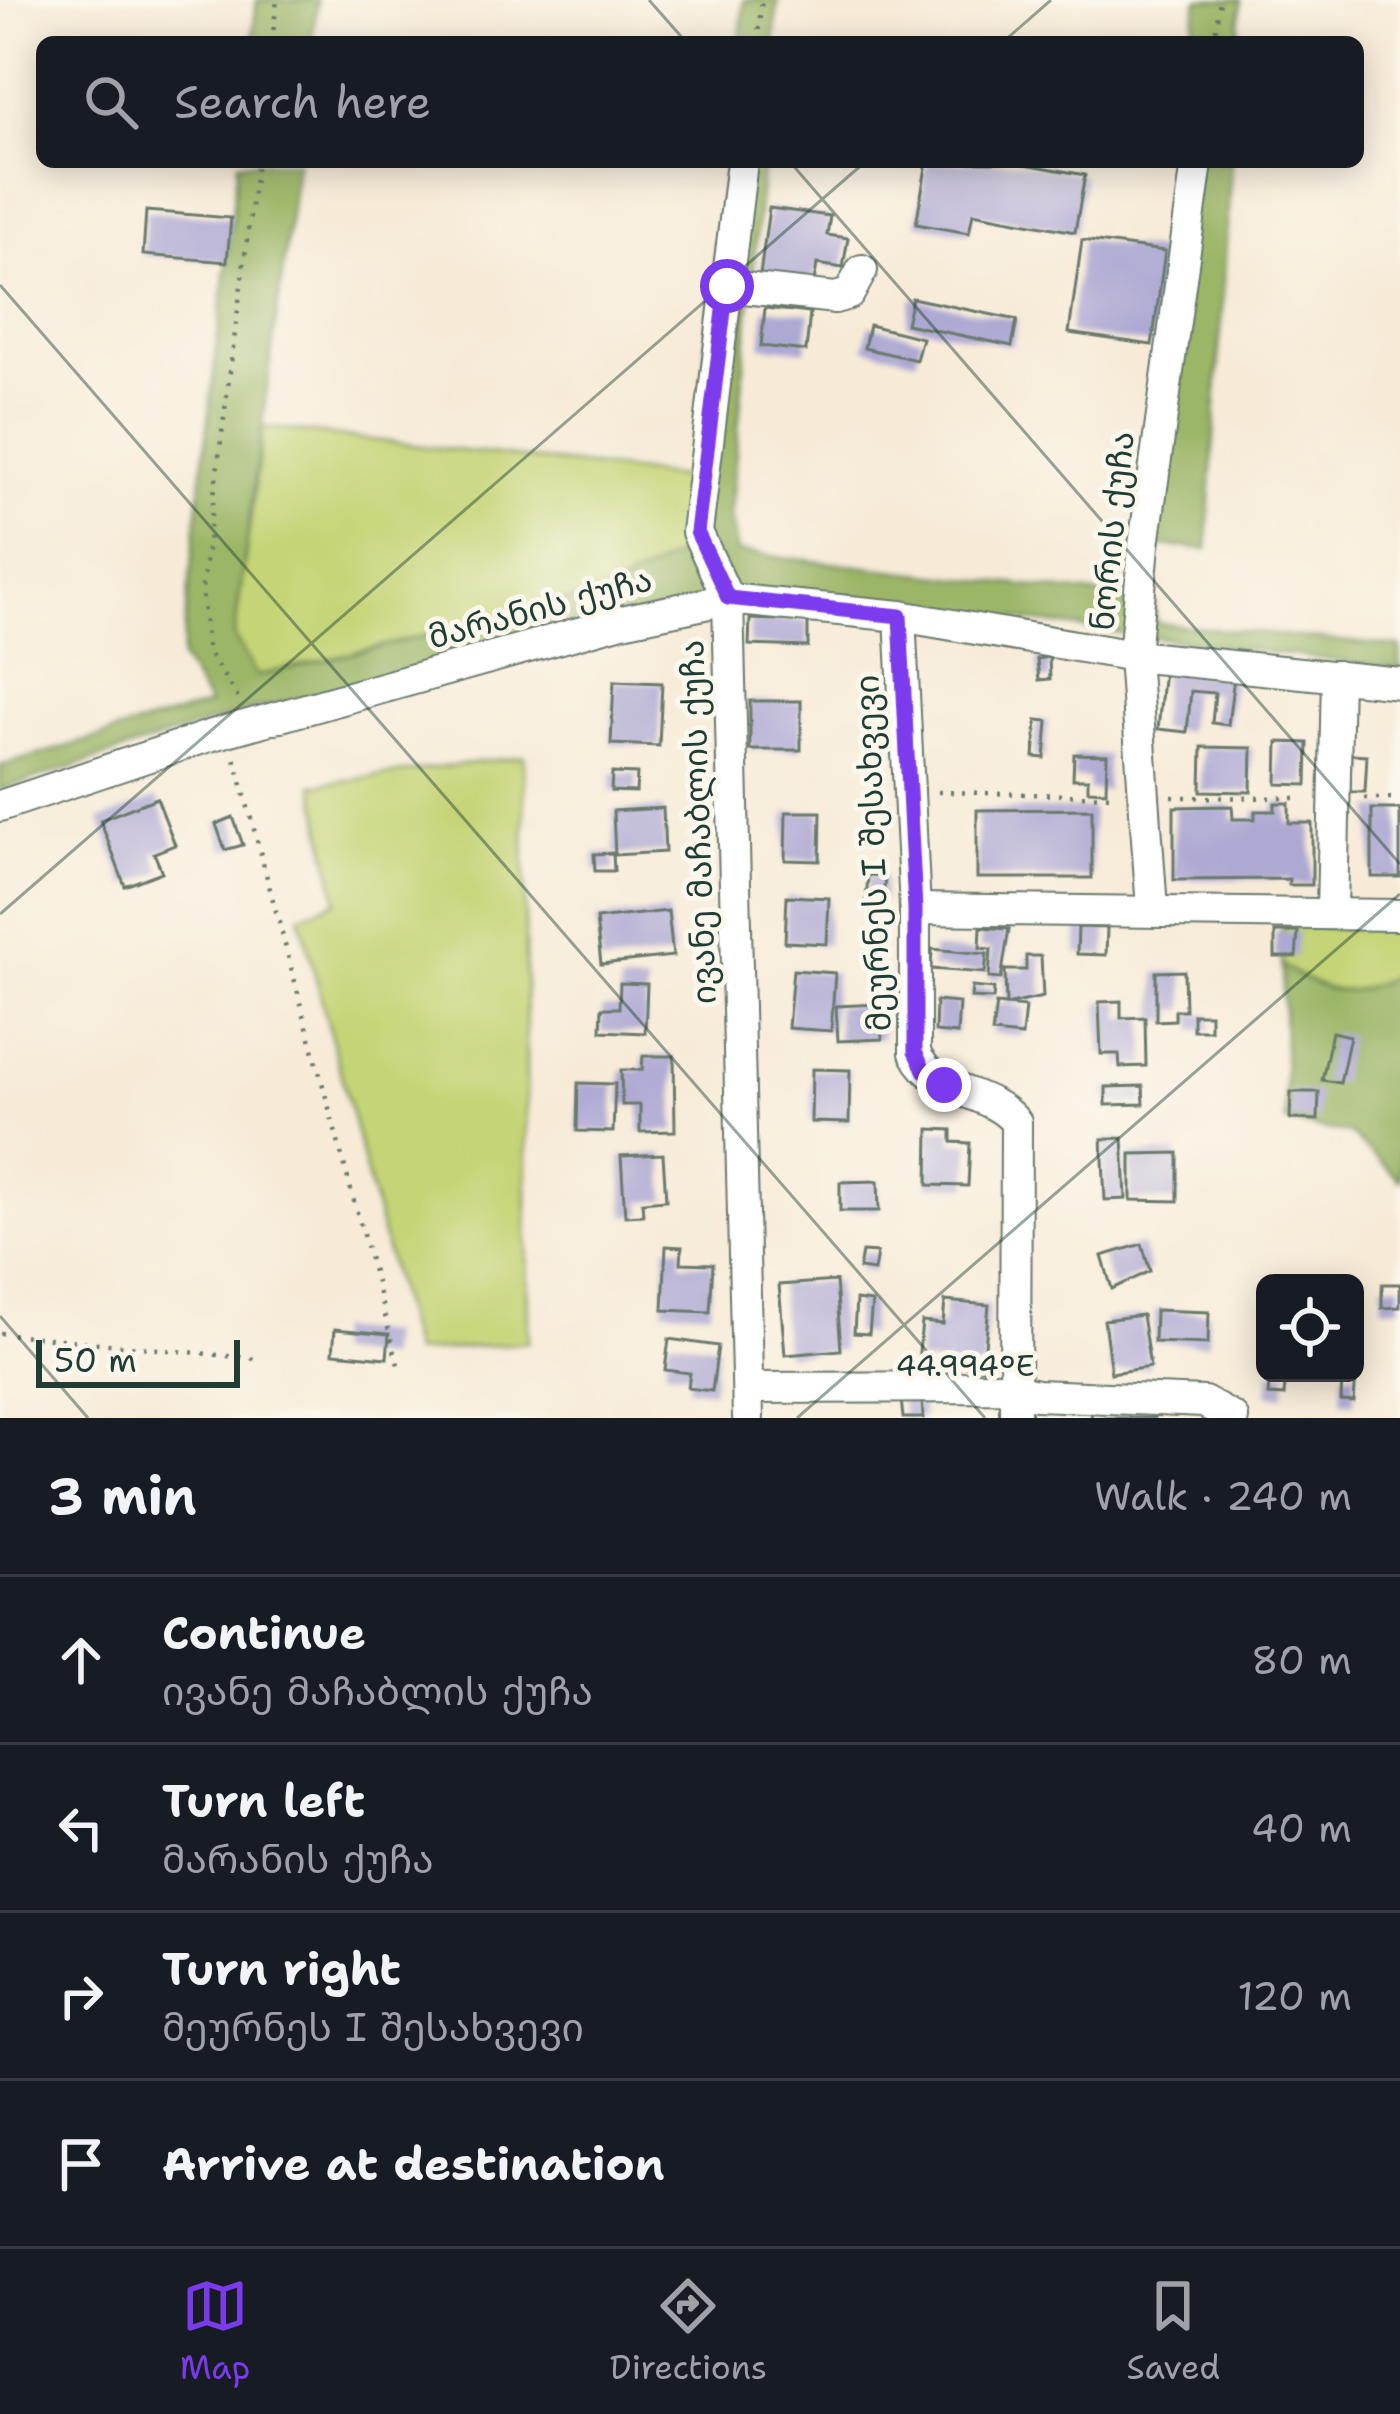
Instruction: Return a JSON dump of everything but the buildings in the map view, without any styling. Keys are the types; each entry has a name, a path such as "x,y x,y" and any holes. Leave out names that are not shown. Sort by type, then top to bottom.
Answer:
{"street":[{"name":"ივანე მაჩაბლის ქუჩა","path":"741,168 697,532 728,598 748,1403"},
{"name":"ნორის ქუჩა","path":"1152,909 1134,656 1144,545 1196,168"},
{"path":"727,286 835,298 850,294 862,270"},
{"name":"მარანის ქუჩა","path":"0,806 241,727 622,621 728,598 900,616 1134,656 1400,683"},
{"name":"მეურნეს I შესახვევი","path":"900,616 915,909 915,1052 925,1072 944,1085 1000,1103 1016,1122 1015,1404"},
{"path":"1332,913 1337,676"},
{"path":"915,909 1400,915"},
{"path":"748,1403 1015,1404 1037,1395 1204,1402 1233,1418"}],"path":[{"path":"273,36 277,0"},
{"path":"758,36 762,0"},
{"path":"1215,36 1220,0"},
{"path":"255,168 202,588 207,650 241,727 400,1372"},
{"path":"1334,799 1400,798"},
{"path":"0,1333 257,1359"}],"green space":[{"path":"257,0 317,0 313,36 253,36"},
{"path":"744,0 778,0 775,36 741,36"},
{"path":"1198,0 1241,0 1238,36 1192,36"},
{"path":"237,168 296,168 234,637 257,676 607,592 685,551 725,168 762,168 730,516 737,552 1154,601 1156,623 1400,647 1400,669 804,592 257,708 0,790 0,766 209,705 181,659"},
{"path":"1176,168 1231,168 1207,549 1152,545 1178,386"},
{"path":"263,427 689,478 685,551 607,592 257,676 234,637"},
{"path":"524,756 528,1342 413,1353 300,916 337,901 314,785"},
{"path":"1282,926 1400,928 1400,973 1352,990 1315,984 1282,966"},
{"path":"1282,966 1340,991 1366,987 1400,973 1400,1180 1350,1134 1286,1122"}],"route":[{"path":"727,286 697,532 728,598 900,616 915,909 915,1052 925,1072 944,1085"}]}
